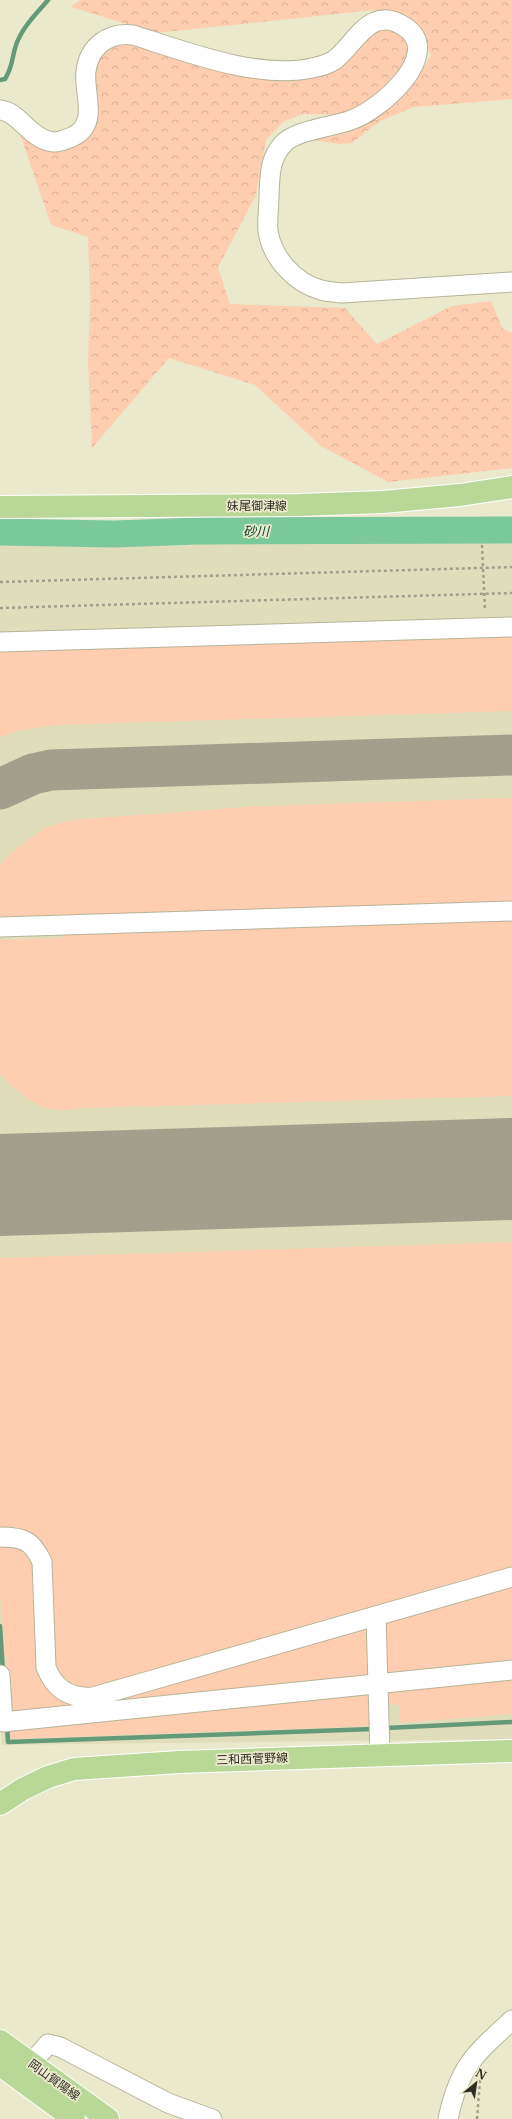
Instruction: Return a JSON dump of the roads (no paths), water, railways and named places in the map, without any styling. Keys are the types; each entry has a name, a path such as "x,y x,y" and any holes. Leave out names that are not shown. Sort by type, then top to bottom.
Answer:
{"main road":[{"name":"妹尾御津線","path":"0,507 299,505 383,502 512,487"},
{"name":"三和西菅野線","path":"0,1804 23,1789 48,1777 74,1769 179,1762 512,1751"},
{"name":"岡山賀陽線","path":"0,2041 108,2119"},
{"name":"岡山賀陽線","path":"0,2065 74,2119"}],"street":[{"path":"0,110 14,116 31,133 43,139 55,142 78,134 85,124 89,112 86,72 88,61 93,50 100,42 123,34 133,35 213,61 254,68 293,70 325,65 337,58 369,24 379,21 392,21 412,32 418,45 417,57 410,72 380,104 365,114 352,120 294,136 283,143 275,155 270,169 268,231 279,259 291,273 306,284 321,290 342,293 512,282"},
{"path":"0,642 512,627"},
{"path":"0,927 512,911"},
{"path":"0,1537 13,1537 25,1540 35,1547 42,1562 46,1667 50,1678 57,1686 74,1696 93,1697 512,1577"},
{"path":"376,1616 380,1755"},
{"path":"0,1675 3,1722 512,1670"},
{"path":"448,2119 452,2099 461,2074 476,2054 512,2020"},
{"path":"31,2064 48,2044 60,2047 168,2103 212,2119"}],"waterway":[{"path":"0,80 5,79 8,73 15,48 22,33 28,23 48,0"},
{"name":"砂川","path":"0,532 114,534 197,531 512,530"},
{"path":"0,1626 3,1672"},
{"path":"386,1728 512,1722"},
{"path":"7,1725 8,1742 373,1729"}]}
